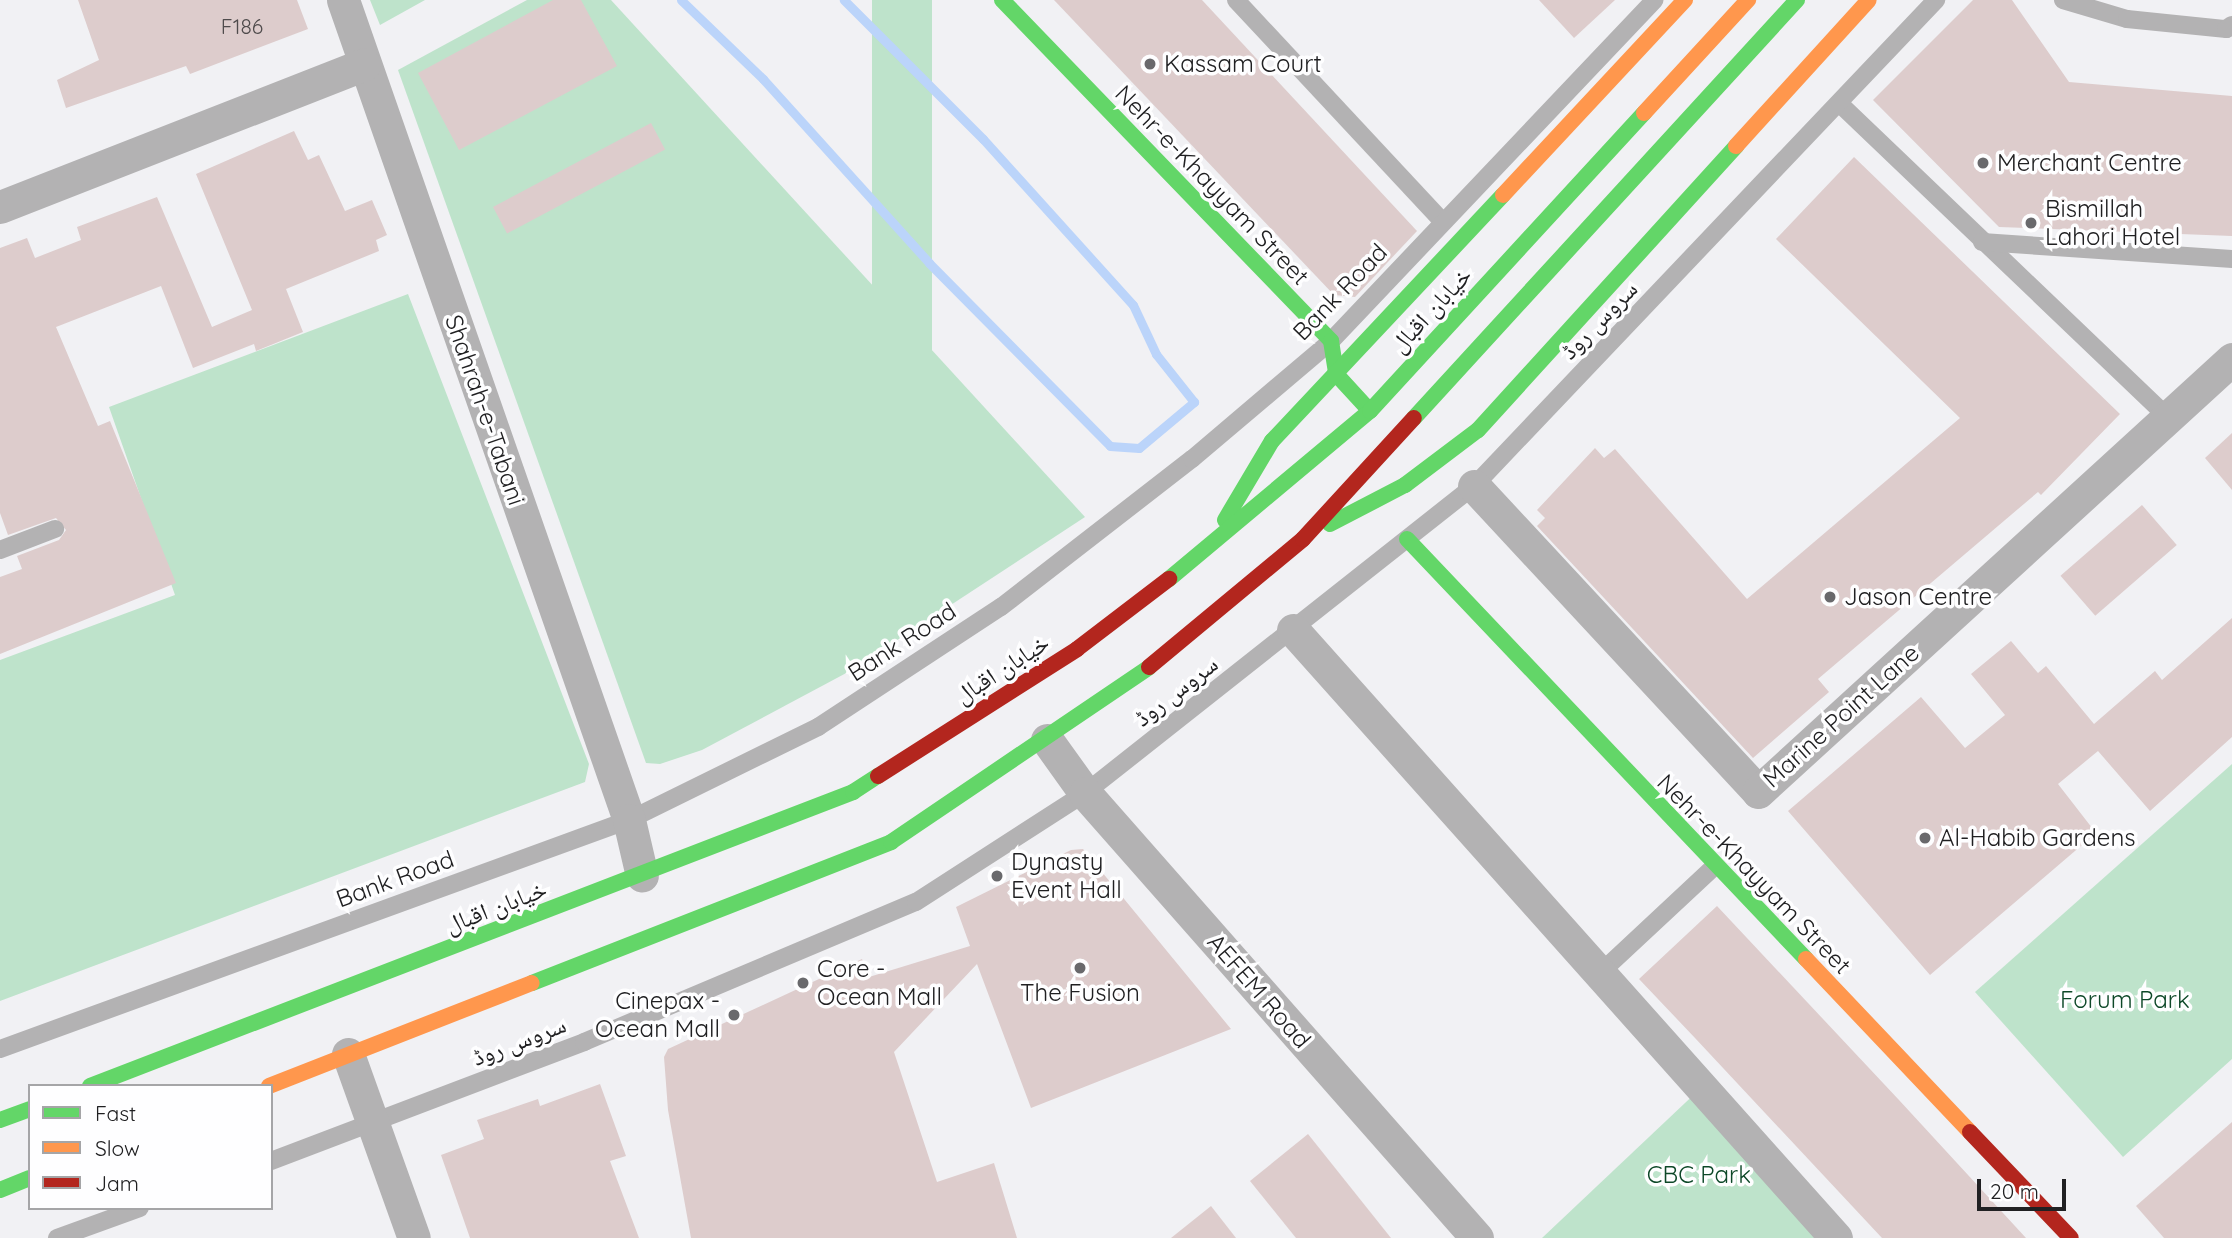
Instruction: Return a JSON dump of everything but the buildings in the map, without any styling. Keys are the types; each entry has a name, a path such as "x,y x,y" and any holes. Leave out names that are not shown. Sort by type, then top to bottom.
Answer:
{"main road":[{"name":"Nehr-e-Khayyam Street","path":"1002,0 1331,341"},
{"path":"1208,548 1272,441 1685,0"},
{"name":"خیابان اقبال","path":"95,1084 642,876 853,792 1077,649 1208,548 1370,411 1748,0"},
{"path":"273,1084 891,842 1047,740 1145,670 1303,539 1797,0"},
{"path":"1303,539 1405,485 1478,430 1869,0"},
{"path":"1331,341 1336,374 1370,411"},
{"name":"Nehr-e-Khayyam Street","path":"1407,538 1715,866 2071,1238"},
{"path":"0,1120 28,1109"},
{"path":"0,1190 28,1179"}],"street":[{"name":"Shahrah-e-Tabani","path":"343,0 629,820 642,876"},
{"path":"0,207 364,64"},
{"name":"Marine Point Lane","path":"1474,486 1758,792 2232,359"},
{"path":"1293,630 1598,975 1836,1238"},
{"name":"AEFEM Road","path":"1047,740 1085,793 1477,1238"},
{"path":"348,1055 414,1238"}],"lane":[{"path":"1236,0 1442,221"},
{"name":"Bank Road","path":"0,1049 629,820 818,727 1001,607 1192,459 1331,341 1442,221 1655,0"},
{"name":"سروس روڈ","path":"273,1160 372,1125 916,902 1085,793 1474,486 1936,0"},
{"path":"2063,0 2127,19 2226,29 2232,25"},
{"path":"1840,104 2167,417"},
{"path":"1982,242 2232,259"},
{"path":"0,550 55,529"},
{"path":"1598,975 1715,866"},
{"path":"57,1238 102,1215 129,1210"}],"green space":[{"path":"370,0 425,0 380,25"},
{"path":"527,0 611,0 1085,517 850,671 702,750 660,764 646,763 398,70"},
{"path":"872,0 932,0 932,357 872,357"},
{"path":"408,294 589,764 585,782 0,1001 0,660 175,595 109,407"},
{"name":"Forum Park","path":"2232,764 2232,1059 2123,1157 1975,992"},
{"name":"CBC Park","path":"1703,1086 1836,1238 1542,1238"}],"waterway":[{"path":"681,0 763,79 929,263 1110,446 1139,448 1194,402 1156,354 1133,305 983,139 844,0"}],"traffic: fast":[{"path":"1002,0 1331,341 1336,374 1370,411"},
{"path":"1414,418 1797,0"},
{"path":"1169,579 1370,411 1644,113"},
{"path":"1330,524 1405,485 1478,430 1736,146"},
{"path":"1225,520 1272,441 1503,195"},
{"path":"1407,539 1806,959"},
{"path":"532,983 891,842 1149,667"},
{"path":"95,1084 853,792 878,776"},
{"path":"0,1120 28,1110"},
{"path":"0,1190 28,1179"}],"traffic: slow":[{"path":"1503,195 1685,0"},
{"path":"1644,113 1748,0"},
{"path":"1736,146 1869,0"},
{"path":"1806,959 1970,1132"},
{"path":"273,1084 532,983"}],"traffic: jam":[{"path":"1149,667 1303,539 1414,418"},
{"path":"878,776 1077,649 1169,579"},
{"path":"1970,1132 2071,1238"}],"place":[{"name":"Kassam Court","path":"1150,64"},
{"name":"Merchant Centre","path":"1983,163"},
{"name":"Bismillah Lahori Hotel","path":"2031,223"},
{"name":"Jason Centre","path":"1830,597"},
{"name":"Al-Habib Gardens","path":"1925,838"},
{"name":"Dynasty Event Hall","path":"997,876"},
{"name":"The Fusion","path":"1080,968"},
{"name":"Core - Ocean Mall","path":"803,983"},
{"name":"Cinepax - Ocean Mall","path":"734,1015"}]}
